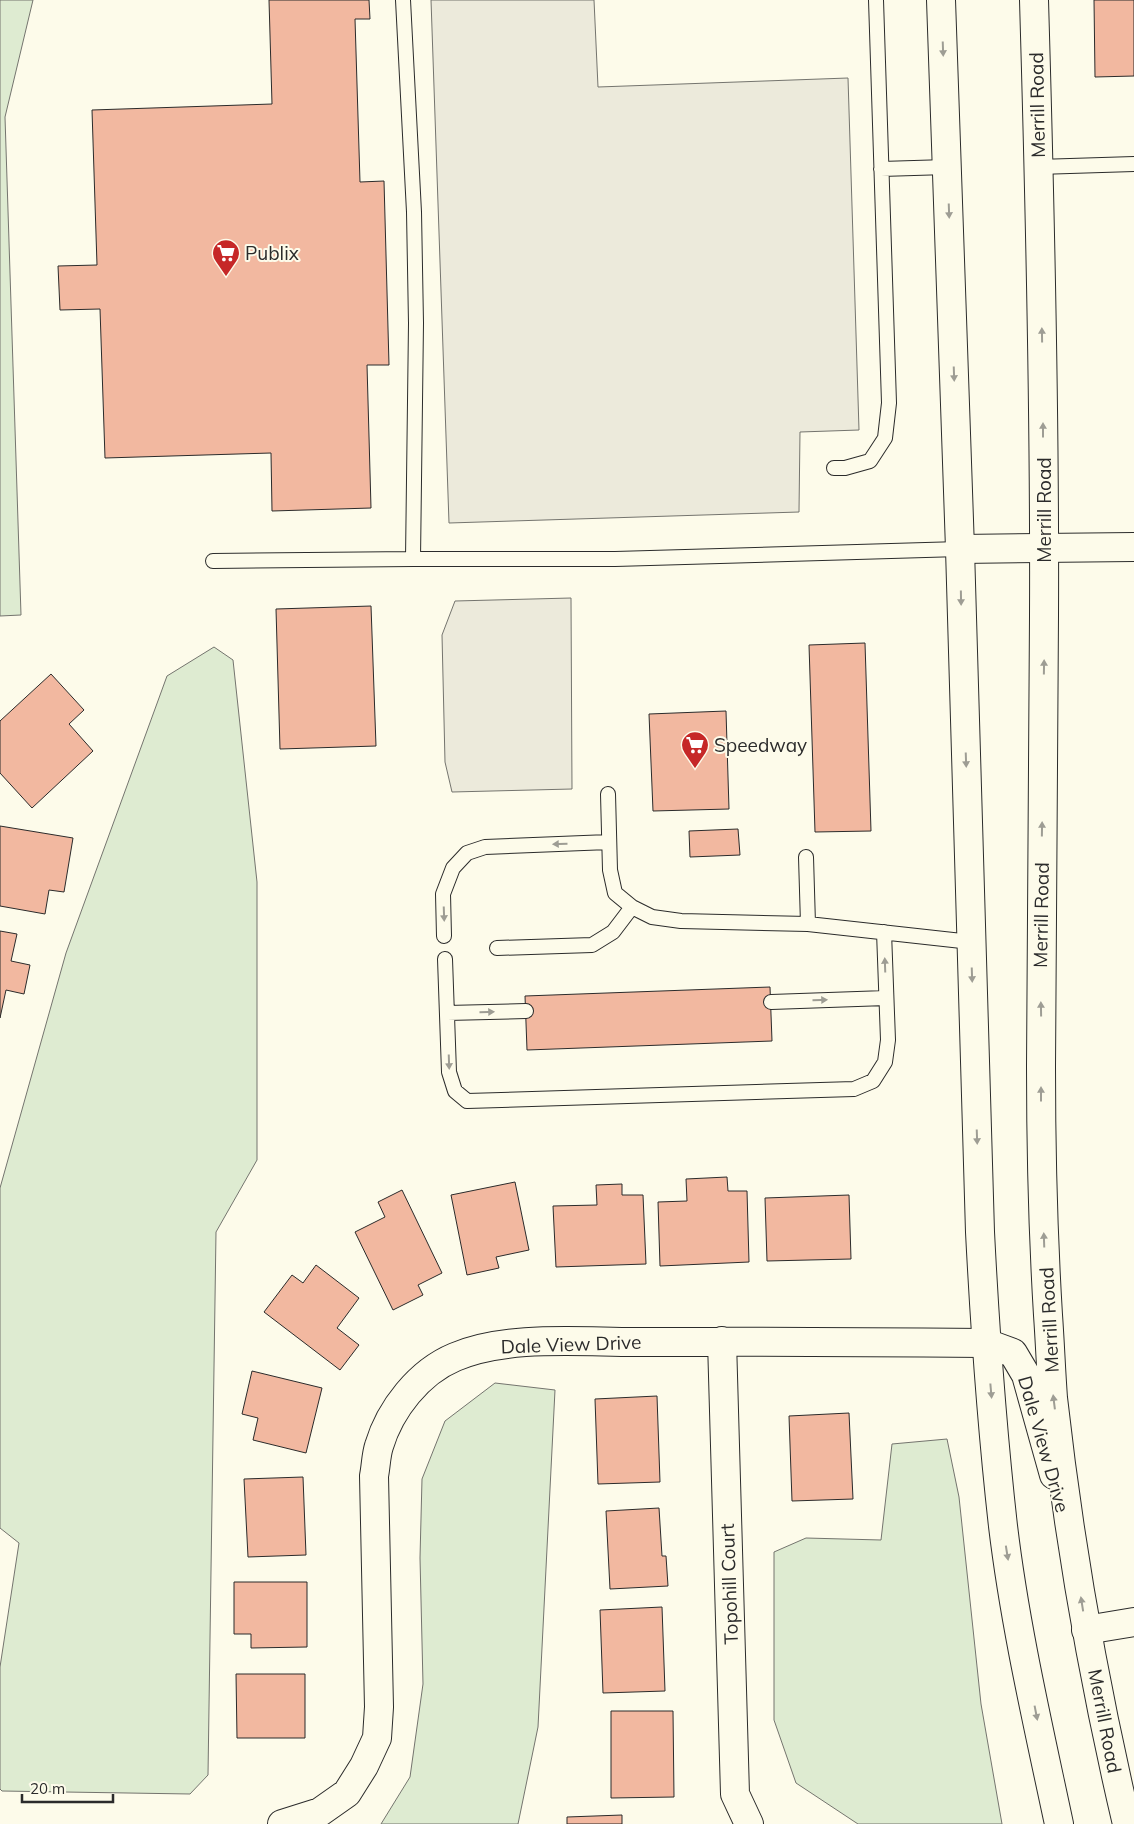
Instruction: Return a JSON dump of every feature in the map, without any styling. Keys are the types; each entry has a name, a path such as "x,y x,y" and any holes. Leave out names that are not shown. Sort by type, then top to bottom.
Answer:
{"main road":[{"path":"941,0 980,1222 986,1343 1006,1545 1019,1627 1059,1824"},
{"path":"1025,0 1037,114"},
{"name":"Merrill Road","path":"1034,0 1043,340 1044,548 1040,998 1044,1253 1053,1395 1071,1537 1086,1630 1126,1824"},
{"path":"960,549 1134,547"},
{"name":"Topohill Court","path":"722,1341 734,1794 749,1824"},
{"name":"Dale View Drive","path":"282,1824 320,1812 346,1793 364,1766 377,1738 379,1707 374,1476 379,1446 392,1417 408,1392 431,1371 454,1357 483,1347 520,1342 986,1343 1013,1353 1026,1374 1071,1537"},
{"path":"1086,1630 1134,1622"}],"lane":[{"path":"403,0 414,212 416,322 413,558"},
{"path":"834,468 845,468 870,461 885,438 889,402 876,0"},
{"path":"1038,167 1134,164"},
{"path":"881,169 947,167"},
{"path":"213,561 413,558 615,559 960,549"},
{"path":"608,794 610,870 615,893 632,907 652,917 681,921 808,924 971,942"},
{"path":"444,936 443,894 453,868 467,853 485,846 609,842"},
{"path":"806,857 808,924"},
{"path":"496,948 592,945 613,932 632,907"},
{"path":"445,959 449,1072 455,1091 468,1101 854,1089 873,1080 886,1062 888,1040 884,932"},
{"path":"771,1002 886,998"},
{"path":"447,1013 526,1010"}],"green space":[{"path":"0,0 33,0 5,117 21,615 0,616"},
{"path":"214,647 233,660 257,882 257,1160 216,1232 208,1775 190,1794 2,1791 0,1789 0,1667 19,1543 0,1528 0,1188 66,953 167,676"},
{"path":"495,1383 555,1390 538,1727 518,1824 381,1824 410,1777 423,1684 420,1558 422,1479 445,1421"},
{"path":"947,1439 959,1497 981,1704 1002,1824 858,1824 796,1783 774,1720 774,1552 806,1538 881,1540 892,1444"}],"shaded area":[{"path":"431,0 594,0 598,87 848,78 859,430 800,432 799,512 449,523"},
{"path":"571,598 572,789 452,792 445,762 442,635 455,601"}],"building":[{"path":"269,0 369,0 370,19 355,19 360,182 384,181 389,365 367,365 371,508 272,511 271,453 105,458 100,309 60,310 58,266 97,265 92,110 272,104"},
{"path":"1094,0 1134,0 1134,76 1095,77"},
{"path":"371,606 376,746 280,749 276,609"},
{"path":"865,643 871,831 815,832 809,645"},
{"path":"51,674 84,710 69,724 93,751 32,808 0,773 0,721"},
{"path":"726,711 729,809 653,811 649,714"},
{"path":"0,826 73,838 64,892 49,890 45,914 0,906"},
{"path":"738,829 740,855 690,857 689,831"},
{"path":"0,931 17,934 11,961 30,965 24,994 6,990 0,1018"},
{"path":"770,987 772,1041 527,1050 525,996"},
{"path":"727,1177 728,1191 747,1191 749,1262 660,1266 658,1202 687,1201 686,1179"},
{"path":"515,1182 529,1250 496,1257 499,1268 467,1275 451,1195"},
{"path":"622,1184 622,1195 643,1195 646,1264 556,1267 553,1206 597,1205 596,1185"},
{"path":"402,1190 442,1273 418,1285 423,1295 393,1310 355,1232 385,1217 378,1202"},
{"path":"849,1195 851,1259 767,1261 765,1198"},
{"path":"316,1265 359,1298 337,1328 359,1345 340,1370 264,1312 292,1275 303,1283"},
{"path":"252,1371 322,1388 306,1453 253,1440 258,1418 242,1414"},
{"path":"657,1396 660,1482 598,1484 595,1399"},
{"path":"849,1413 853,1499 792,1501 789,1416"},
{"path":"303,1477 306,1555 248,1557 244,1479"},
{"path":"659,1508 662,1556 666,1556 668,1586 610,1589 606,1511"},
{"path":"234,1582 307,1582 307,1647 251,1648 251,1634 234,1634"},
{"path":"662,1607 665,1691 603,1693 600,1610"},
{"path":"236,1674 305,1674 305,1738 237,1738"},
{"path":"611,1711 673,1711 674,1797 611,1798"},
{"path":"622,1815 622,1824 567,1824 567,1817"}],"place":[{"name":"Publix","path":"226,277"},
{"name":"Speedway","path":"695,769"}]}
